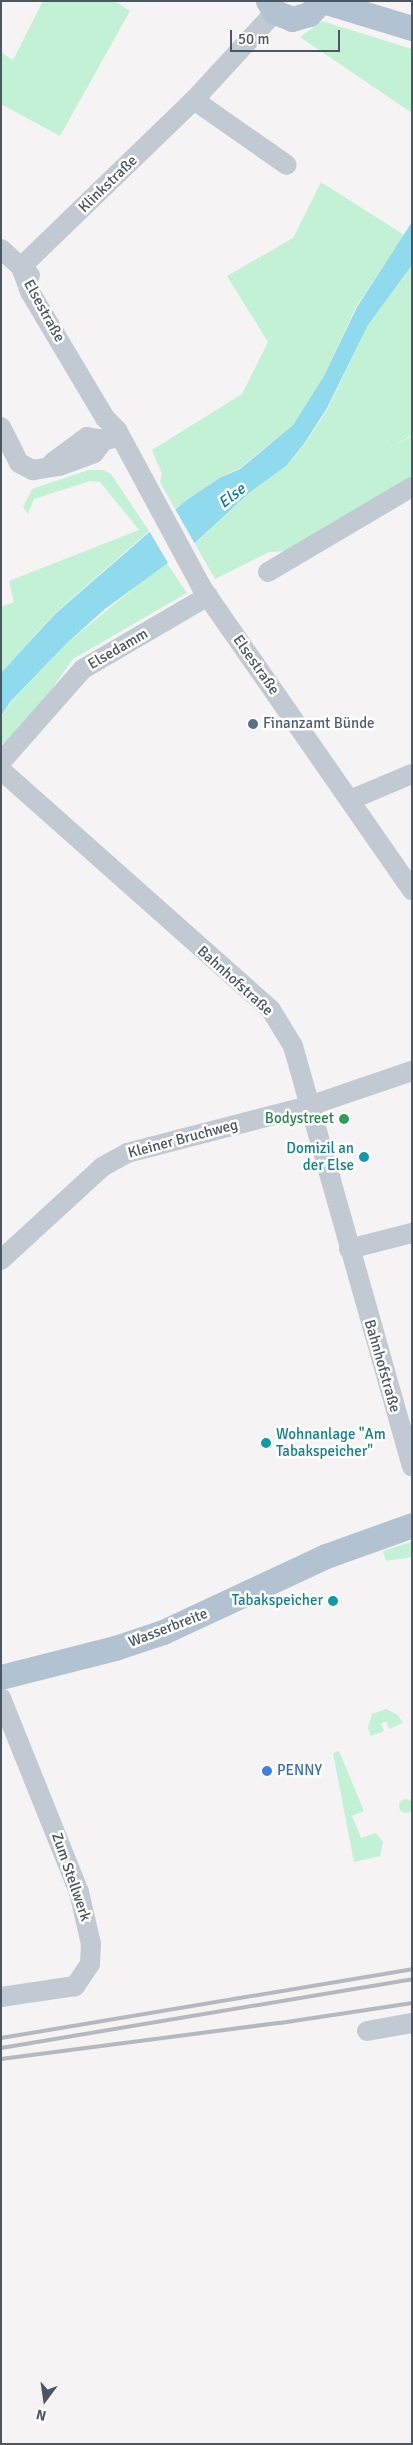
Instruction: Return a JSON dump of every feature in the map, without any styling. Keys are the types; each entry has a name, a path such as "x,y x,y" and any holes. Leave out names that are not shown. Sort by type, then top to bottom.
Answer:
{"main road":[{"path":"271,6 292,19 310,14 322,1 412,28"},
{"name":"Wasserbreite","path":"1,1677 98,1653 163,1632 326,1556 412,1525"}],"street":[{"name":"Klinkstraße","path":"20,267 194,100 271,6"},
{"path":"194,100 287,165"},
{"name":"Elsestraße","path":"1,249 20,267 33,297 105,418 113,436 154,502 197,579 412,890"},
{"path":"1,428 19,463 33,470 50,466 87,437 113,436"},
{"path":"268,572 412,487"},
{"name":"Elsedamm","path":"1,762 83,669 208,596"},
{"name":"Bahnhofstraße","path":"1,770 271,1010 294,1046 412,1467"},
{"path":"350,800 412,774"},
{"name":"Kleiner Bruchweg","path":"1,1260 102,1167 127,1153 312,1105 412,1071"},
{"path":"350,1249 412,1233"},
{"name":"Zum Stellwerk","path":"1,1698 80,1892 91,1944 90,1964 74,1986 1,1997"},
{"path":"366,2031 412,2023"}],"green space":[{"path":"43,1 115,1 130,11 60,136 1,104 1,52 13,60"},
{"path":"322,21 412,49 412,113 300,37"},
{"path":"321,182 404,235 356,307 324,376 293,425 240,468 218,478 175,509 160,482 162,474 152,450 242,394 268,342 227,276 293,238"},
{"path":"412,265 412,435 385,451 412,436 412,479 292,551 269,552 215,579 195,544 249,493 286,466 305,444 328,408 368,325"},
{"path":"88,470 103,470 111,474 149,531 55,613 1,673 1,607 14,602 9,581 139,530 100,482 90,481 34,499 28,514 23,507 32,489"},
{"path":"166,562 187,593 73,659 30,720 1,746 1,717 12,701 68,642"},
{"path":"411,1542 412,1557 386,1561 383,1551"},
{"path":"386,1709 398,1715 403,1723 389,1729 386,1721 381,1724 384,1731 371,1736 368,1728 372,1714"},
{"path":"339,1751 364,1811 352,1816 361,1838 376,1833 383,1842 380,1856 354,1862 333,1753"},
{"path":"403,1799 409,1799 413,1806 409,1813 403,1813 399,1809 399,1803"}],"water":[{"name":"Else","path":"412,222 412,265 368,325 327,408 304,444 286,466 249,493 195,543 105,609 68,642 11,701 1,716 1,673 55,614 184,502 219,478 240,469 293,425 324,376 357,307"}],"pier":[{"path":"174,507 196,546 168,563 148,529"}],"railway":[{"path":"1,2038 412,1969"},
{"path":"1,2048 412,1979"},
{"path":"1,2059 280,2023 412,2003"}],"place":[{"name":"Finanzamt Bünde","path":"253,724"},
{"name":"Bodystreet","path":"344,1119"},
{"name":"Domizil an der Else","path":"364,1157"},
{"name":"Wohnanlage \"Am Tabakspeicher\"","path":"266,1443"},
{"name":"Tabakspeicher","path":"333,1601"},
{"name":"PENNY","path":"267,1771"}]}
